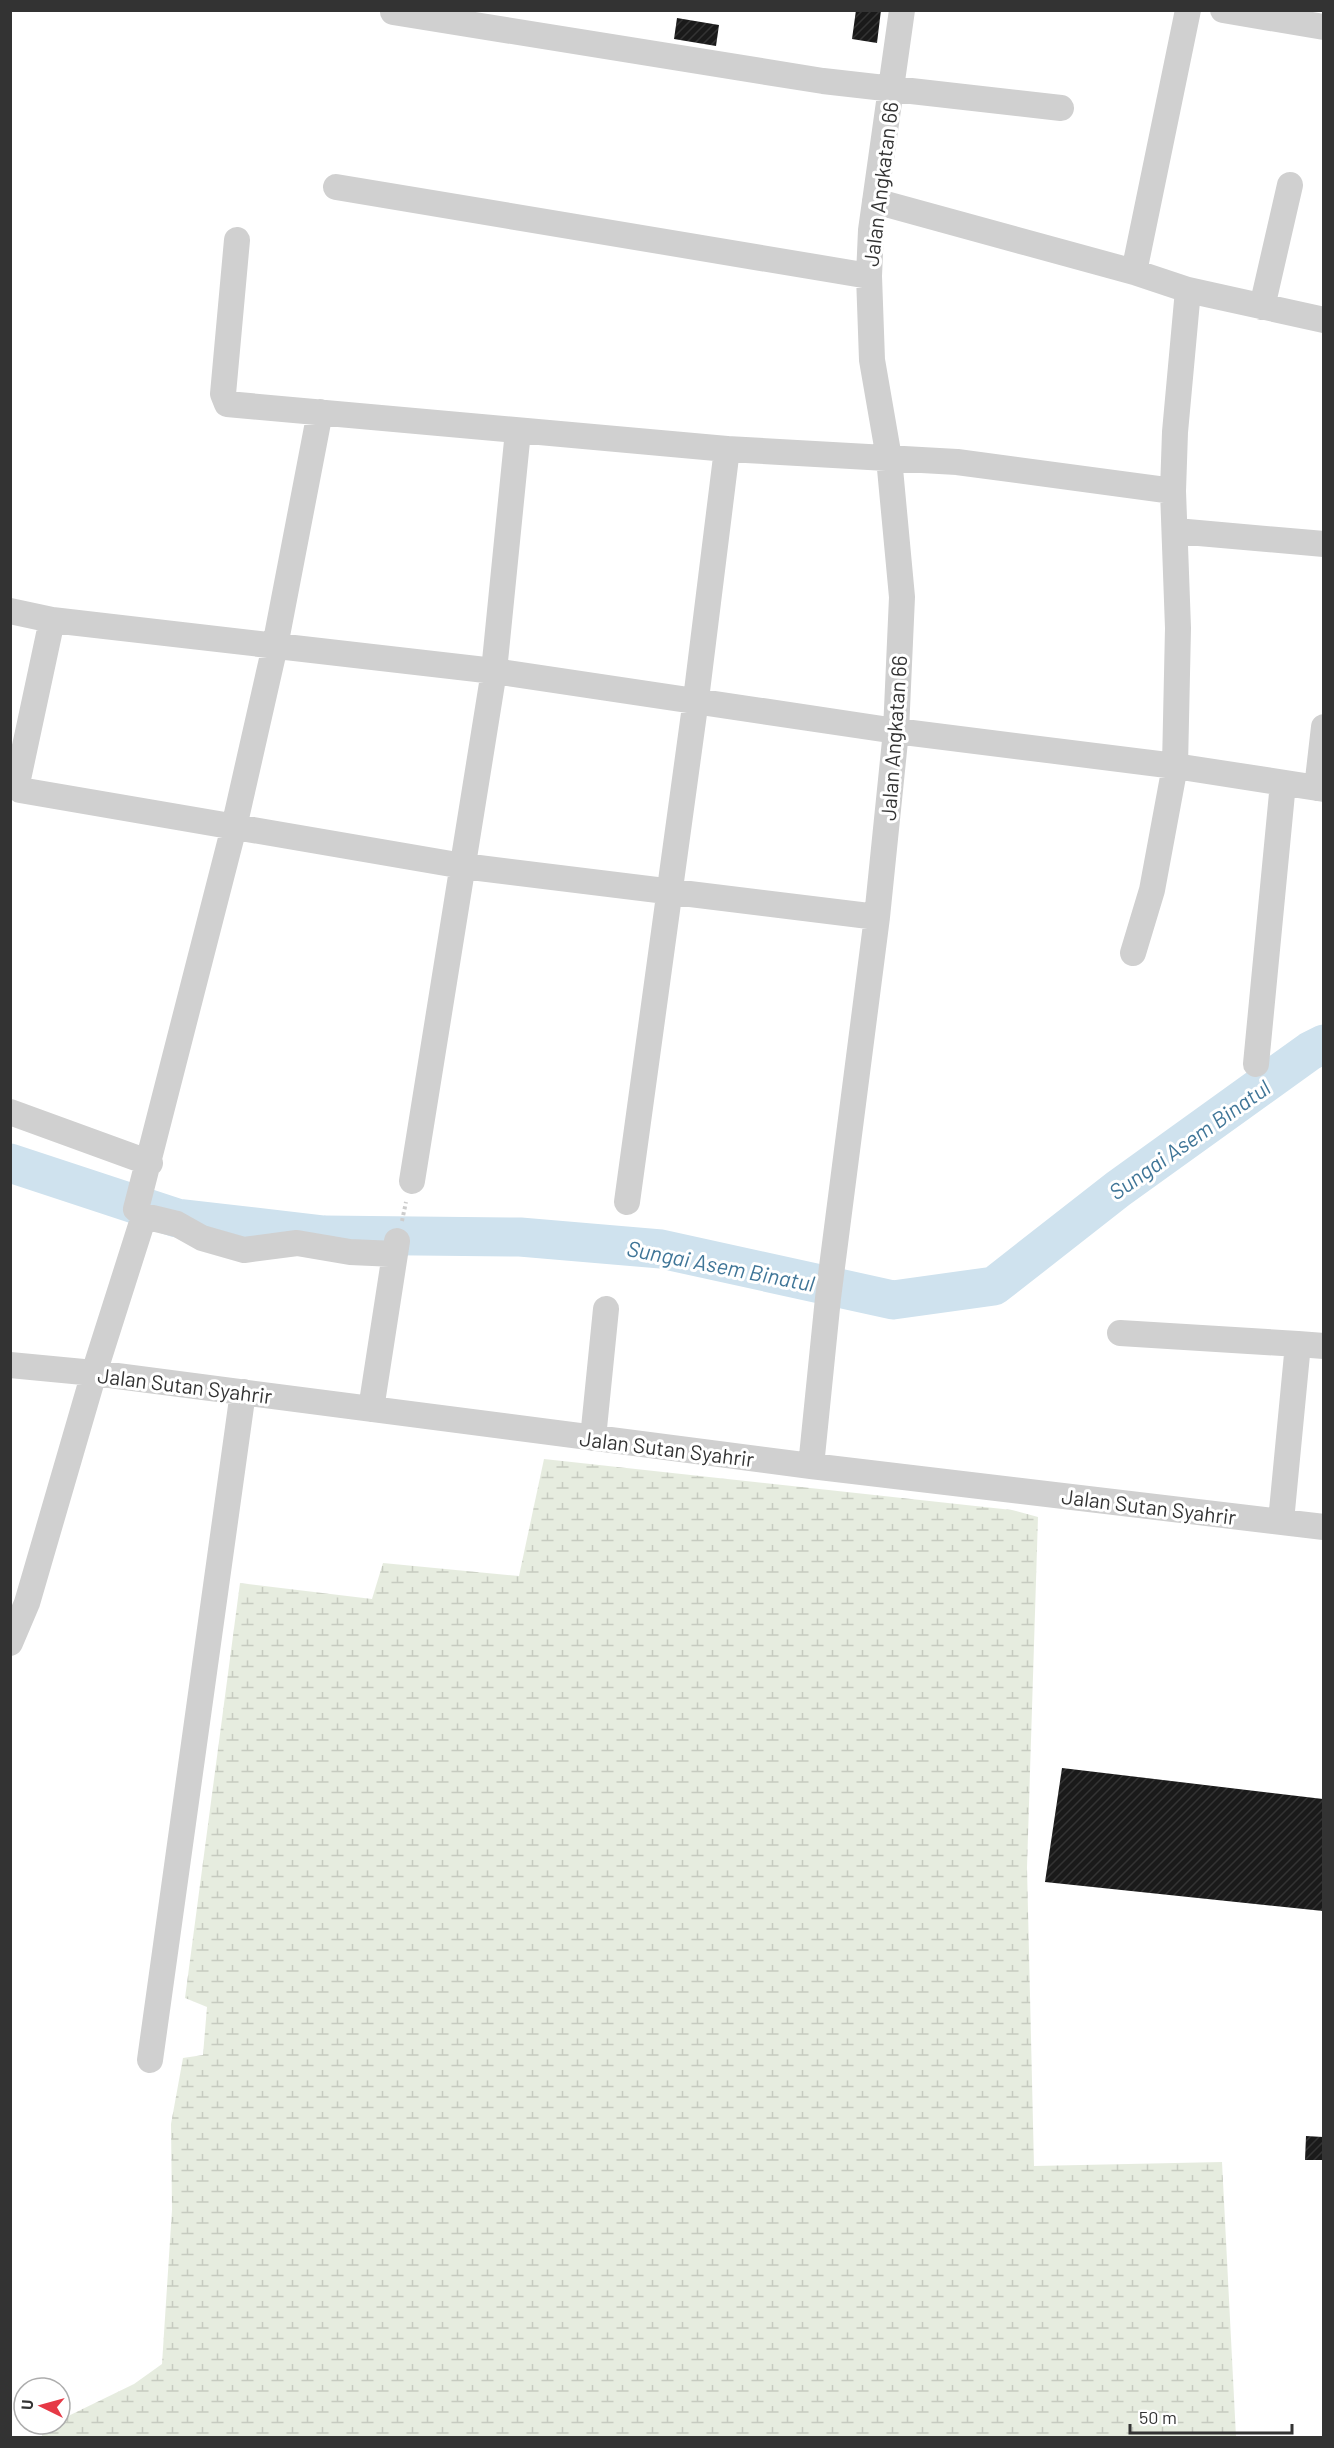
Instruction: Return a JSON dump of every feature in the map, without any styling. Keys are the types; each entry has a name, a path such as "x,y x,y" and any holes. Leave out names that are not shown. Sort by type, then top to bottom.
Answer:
{"street":[{"name":"Jalan Angkatan 66","path":"811,1466 834,1242 877,917 896,731 902,597 889,458 873,360 869,276 875,201 902,10"},
{"path":"1134,272 1188,10"},
{"path":"1223,10 1323,27"},
{"path":"393,12 892,90 1061,108"},
{"path":"1262,307 1290,185"},
{"path":"336,187 869,276"},
{"path":"875,201 1134,272 1188,291 1323,320"},
{"path":"237,240 223,394 225,402 727,449 957,462 1173,492"},
{"path":"1133,953 1152,890 1175,766 1178,628 1173,492 1175,432 1188,291"},
{"path":"10,1643 27,1603 140,1212 149,1165 234,827 275,646 320,412"},
{"path":"411,1181 494,671 518,431"},
{"path":"627,1202 696,699 727,449"},
{"path":"1176,531 1323,544"},
{"path":"10,611 52,620 494,671 696,699 896,731 1175,766 1320,788 1323,727"},
{"path":"52,620 18,779 19,788 463,866 877,917"},
{"path":"1257,1064 1283,783"},
{"path":"10,1112 149,1165"},
{"path":"140,1212 177,1224 202,1238 244,1250 297,1243 350,1252 396,1247 371,1409"},
{"path":"592,1438 606,1309"},
{"path":"1120,1333 1323,1346"},
{"path":"1281,1521 1298,1344"},
{"name":"Jalan Sutan Syahrir","path":"10,1365 94,1373 811,1466 1323,1527"},
{"path":"150,2060 243,1392"}],"path":[{"path":"396,1247 411,1181"}],"green space":[{"path":"544,1459 1012,1510 1038,1517 1027,1868 1034,2166 1222,2162 1236,2437 42,2437 72,2436 72,2414 134,2384 162,2364 172,2210 171,2124 183,2058 203,2055 207,2007 185,1998 240,1583 372,1599 383,1563 519,1576"}],"building":[{"path":"856,10 881,10 877,43 852,39"},
{"path":"677,18 719,25 716,46 674,39"},
{"path":"1062,1768 1323,1799 1323,1911 1045,1882"},
{"path":"1306,2136 1323,2137 1323,2160 1305,2160"}],"waterway":[{"name":"Sungai Asem Binatul","path":"10,1163 177,1218 324,1235 520,1237 661,1249 893,1300 994,1286 1118,1189 1310,1051 1324,1044"}]}
